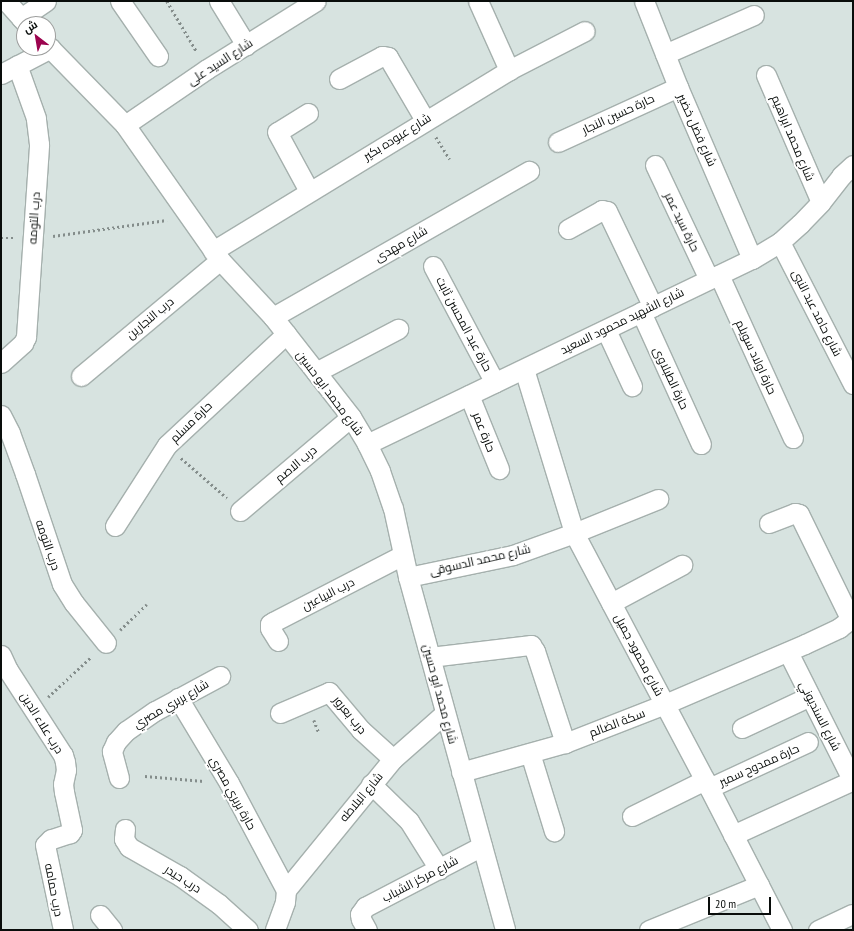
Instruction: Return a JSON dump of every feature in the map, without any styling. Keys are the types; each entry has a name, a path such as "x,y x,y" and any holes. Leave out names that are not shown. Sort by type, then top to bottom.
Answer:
{"street":[{"path":"6,1 20,16"},
{"path":"30,16 46,1"},
{"path":"120,1 158,56"},
{"path":"219,1 246,45"},
{"name":"شارع السيد على","path":"125,125 207,70 316,1"},
{"path":"478,1 510,70"},
{"name":"شارع فضل خضير","path":"644,1 678,87 752,259"},
{"path":"665,54 754,15"},
{"name":"شارع عبوده بكير","path":"216,256 309,192 425,120 510,70 585,31"},
{"name":"شارع محمد ابو حسين","path":"56,54 125,125 216,256 273,317 351,417 367,444 380,471 393,508 408,577 505,930"},
{"path":"9,70 33,56"},
{"path":"339,79 382,56 388,57 425,120"},
{"name":"درب التومه","path":"1,363 23,343 26,337 38,135 36,118 9,70"},
{"name":"شارع محمد ابراهيم","path":"766,74 820,202"},
{"name":"حارة حسين النجار","path":"558,142 678,87"},
{"path":"308,113 277,132 309,192"},
{"name":"حارة سيد عمر","path":"655,165 714,277"},
{"name":"شارع الشهيد محمود السعيد","path":"367,444 752,259 780,242 820,202 841,176 853,166"},
{"name":"شارع مهدى","path":"273,317 529,171"},
{"name":"حارة الطبلاوى","path":"568,229 602,210 607,211 702,444"},
{"name":"شارع حامد عبد النبى","path":"780,242 853,384"},
{"name":"درب النجارين","path":"81,376 216,256"},
{"name":"حارة عبد المحسن ثابت","path":"433,266 495,383"},
{"name":"حارة اولاد سويلم","path":"714,277 793,438"},
{"path":"316,372 398,329"},
{"path":"606,330 632,386"},
{"name":"حارة مسلم","path":"115,526 167,445 286,334"},
{"name":"شارع محمود جميل","path":"524,368 574,533 734,835 782,930"},
{"name":"حارة عمر","path":"469,395 499,469"},
{"name":"درب التومه","path":"1,415 10,433 25,474 62,584 74,603 106,643"},
{"name":"درب الاصم","path":"240,510 351,417"},
{"name":"شارع محمد الدسوقى","path":"408,577 513,554 574,533 658,499"},
{"path":"769,523 795,513 799,514 852,619"},
{"name":"درب البياعين","path":"278,641 270,628 270,624 272,622 403,555"},
{"path":"611,603 682,565"},
{"name":"سكة الضالم","path":"461,772 565,743 665,704 788,652 839,628 852,619"},
{"path":"430,657 531,645 535,651 565,743"},
{"name":"شارع السنديوني","path":"788,652 853,780"},
{"name":"درب علاء الدين","path":"1,655 8,670 63,755 65,762 66,770 63,784 72,830 70,833 51,839 45,846 46,850"},
{"name":"شارع بربري مصري","path":"119,778 112,751 116,742 126,731 178,698 220,676"},
{"name":"درب بعرور","path":"280,713 329,692 360,730 393,759"},
{"path":"742,728 810,696"},
{"name":"حارة بربري مصري","path":"178,698 229,783 286,890"},
{"name":"شارع البلاطه","path":"286,890 371,784 393,759 445,713"},
{"name":"حارة ممدوح سمير","path":"632,816 808,742"},
{"path":"530,753 554,831"},
{"path":"734,835 853,780"},
{"path":"371,784 409,821 439,869"},
{"name":"درب حيدر","path":"125,829 124,839 129,847 185,880 219,904 248,930"},
{"name":"شارع مركز الشباب","path":"364,922 365,907 482,846"},
{"name":"درب حمامه","path":"46,850 62,930"},
{"path":"649,930 759,885"},
{"path":"274,930 286,902 286,890"},
{"path":"100,914 112,930"},
{"path":"818,930 853,914"}],"path":[{"path":"167,1 207,70"},
{"path":"33,238 189,216"},
{"path":"167,445 240,510"},
{"path":"145,776 229,783"}]}
